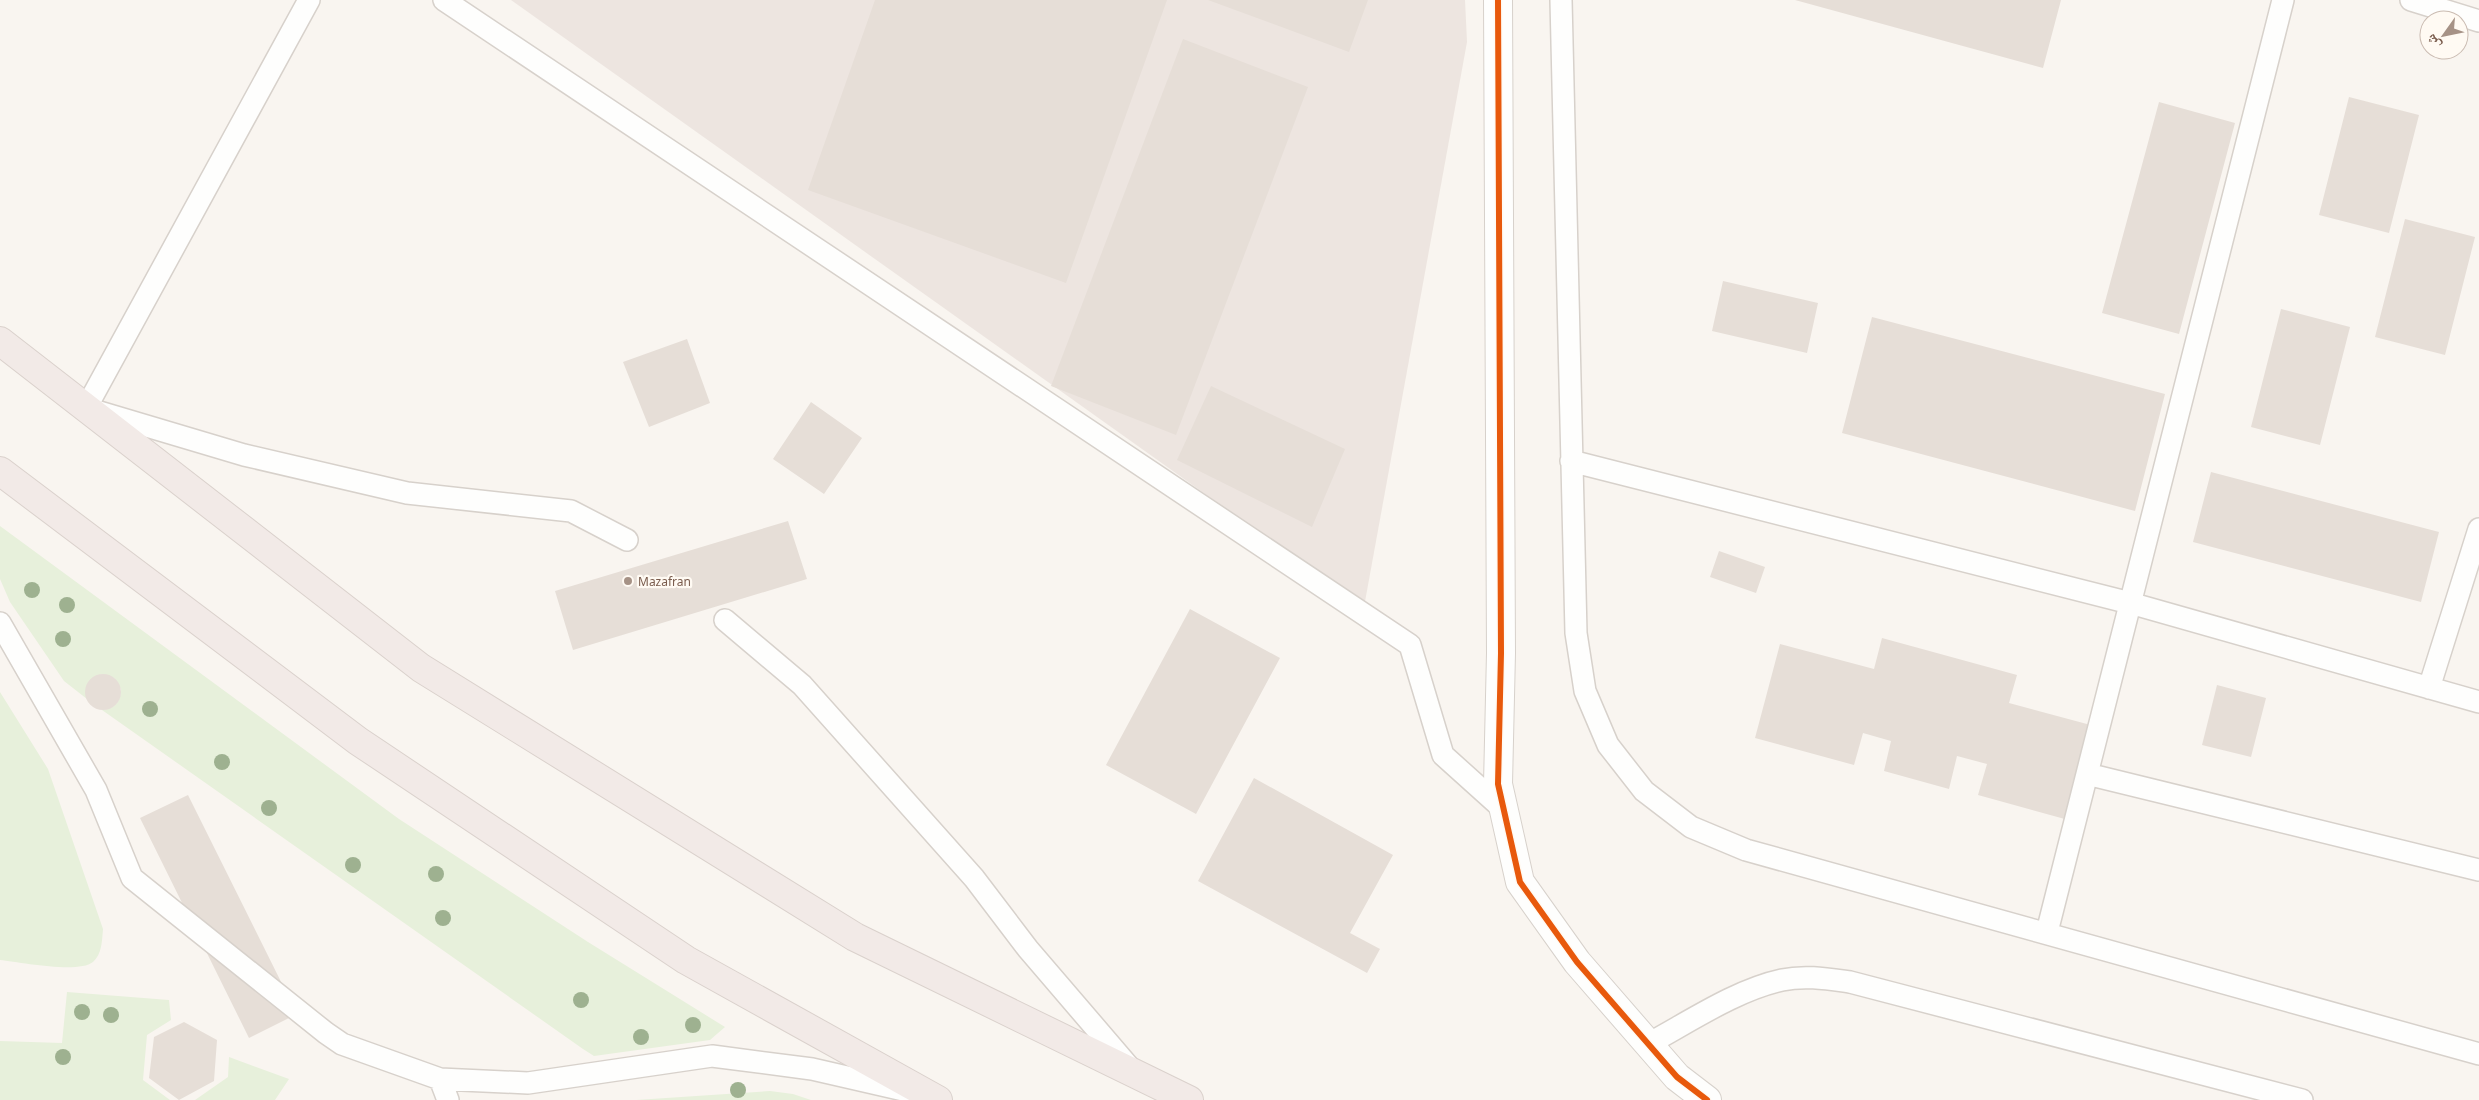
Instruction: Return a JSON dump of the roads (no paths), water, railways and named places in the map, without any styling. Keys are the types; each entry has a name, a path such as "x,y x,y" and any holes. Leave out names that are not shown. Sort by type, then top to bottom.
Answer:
{"highway":[{"path":"0,341 421,668 855,936 1189,1100"},
{"path":"0,471 358,741 686,960 934,1098"}],"street":[{"path":"1498,0 1501,633 1498,784 1520,882 1577,962 1677,1077 1707,1100"}],"lane":[{"path":"309,0 86,408 244,455 407,493 571,511 627,540"},
{"path":"444,0 1410,645 1443,755 1503,809"},
{"path":"1561,0 1576,633 1585,691 1608,745 1644,792 1691,827 1746,850 2047,932 2479,1054"},
{"path":"2047,932 2283,0"},
{"path":"2411,0 2479,21"},
{"path":"1571,461 2130,603 2479,702"},
{"path":"2429,688 2479,529"},
{"path":"725,620 802,685 974,878 1028,949 1131,1070"},
{"path":"0,623 96,790 132,878 342,1044 440,1079 528,1083 712,1056 812,1069 934,1098"},
{"path":"2087,774 2479,870"},
{"path":"1648,1044 1753,988 1783,979 1816,977 1850,982 2302,1100"},
{"path":"440,1079 448,1100"}],"place":[{"name":"Mazafran","path":"628,581"}]}
